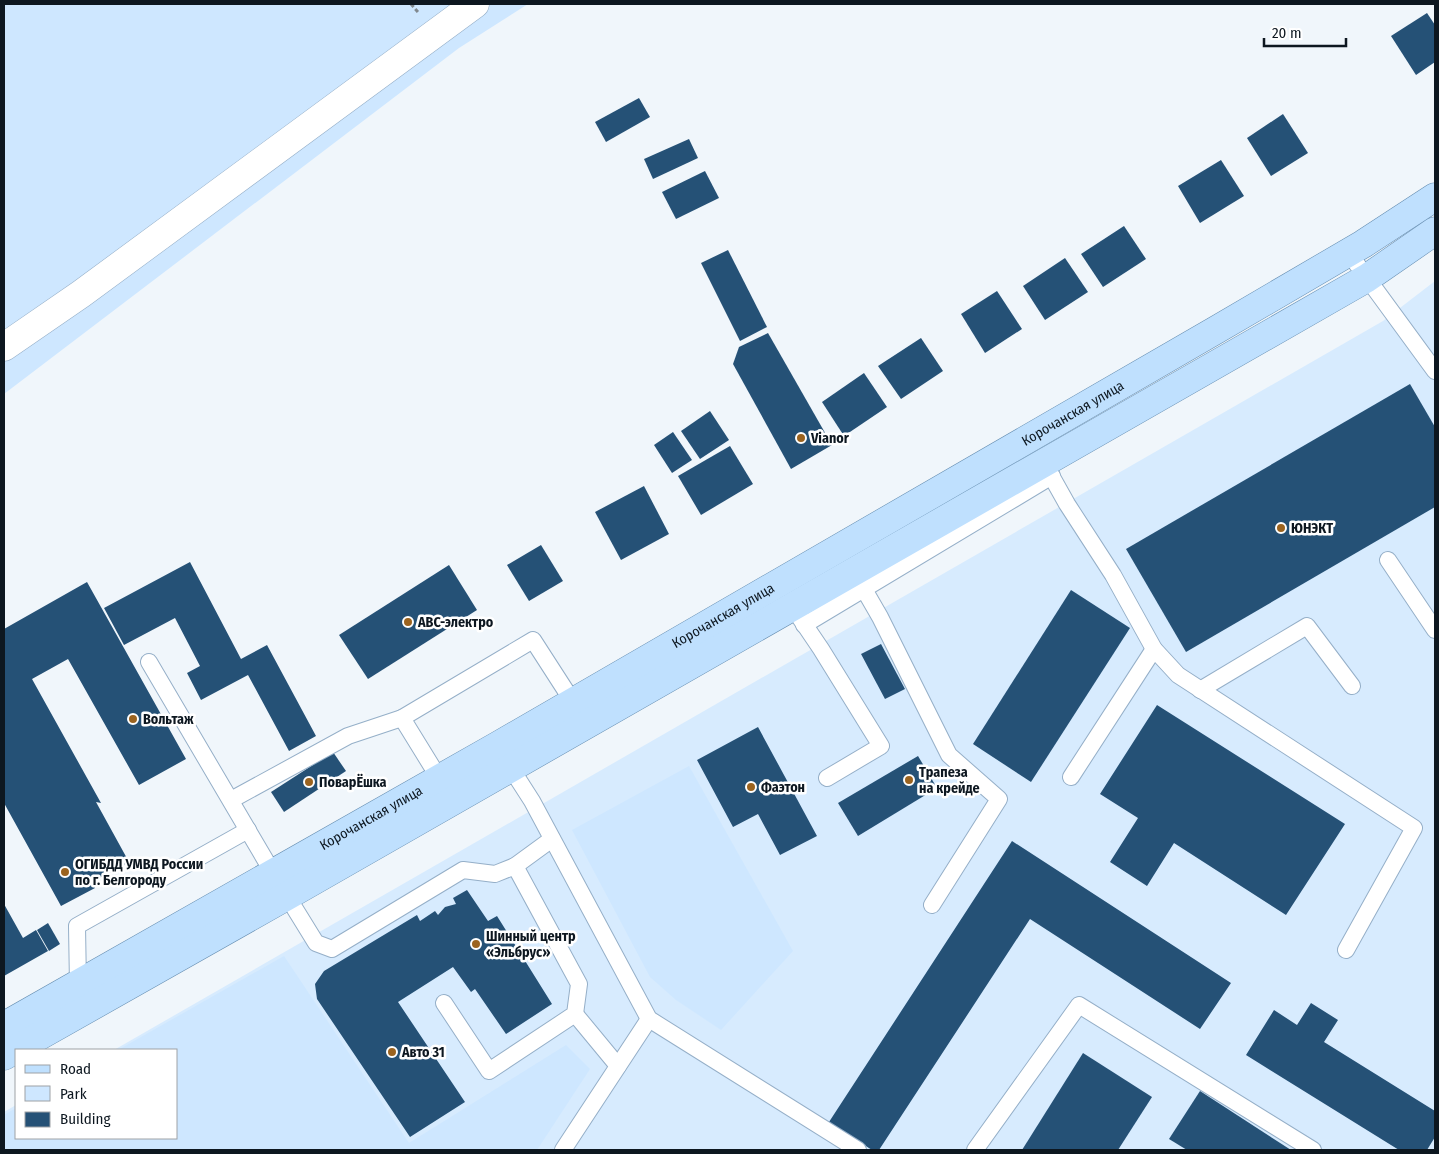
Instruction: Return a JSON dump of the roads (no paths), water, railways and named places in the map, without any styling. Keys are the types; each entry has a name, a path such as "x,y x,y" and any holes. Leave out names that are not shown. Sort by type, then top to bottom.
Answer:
{"main road":[{"name":"Корочанская улица","path":"16,1049 287,896 504,757 573,702 1348,252 1435,197"},
{"name":"Корочанская улица","path":"4,1026 439,778 504,757 798,616 1368,278 1435,231"},
{"name":"Корочанская улица","path":"4,1056 15,1050"}],"street":[{"path":"4,347 89,288 475,4"}],"lane":[{"path":"1348,252 1435,371"},
{"path":"1048,469 1067,504 1113,575 1154,649 1178,675 1414,828 1346,950"},
{"path":"1388,560 1435,630"},
{"path":"859,580 949,755 999,799 932,906"},
{"path":"798,616 821,649 881,746 826,778"},
{"path":"1200,690 1307,626 1352,686"},
{"path":"231,800 348,736 402,718 533,640 573,702"},
{"path":"1071,777 1154,649"},
{"path":"149,662 273,873"},
{"path":"402,718 439,778"},
{"path":"504,757 532,802 649,1019 858,1150"},
{"path":"78,985 77,926 248,830"},
{"path":"287,896 316,943 332,949 463,870 496,874 515,866 552,839"},
{"path":"515,866 579,984 575,1014 618,1066"},
{"path":"444,1002 489,1071 575,1014"},
{"path":"975,1150 1079,1004 1313,1150"},
{"path":"563,1150 649,1019"}],"place":[{"name":"Vianor","path":"801,438"},
{"name":"ЮНЭКТ","path":"1281,528"},
{"name":"АВС-электро","path":"408,622"},
{"name":"Вольтаж","path":"133,719"},
{"name":"Трапеза на крейде","path":"909,780"},
{"name":"ПоварЁшка","path":"309,782"},
{"name":"Фаэтон","path":"751,787"},
{"name":"ОГИБДД УМВД России по г. Белгороду","path":"65,872"},
{"name":"Шинный центр «Эльбрус»","path":"476,944"},
{"name":"Авто 31","path":"392,1052"}]}
